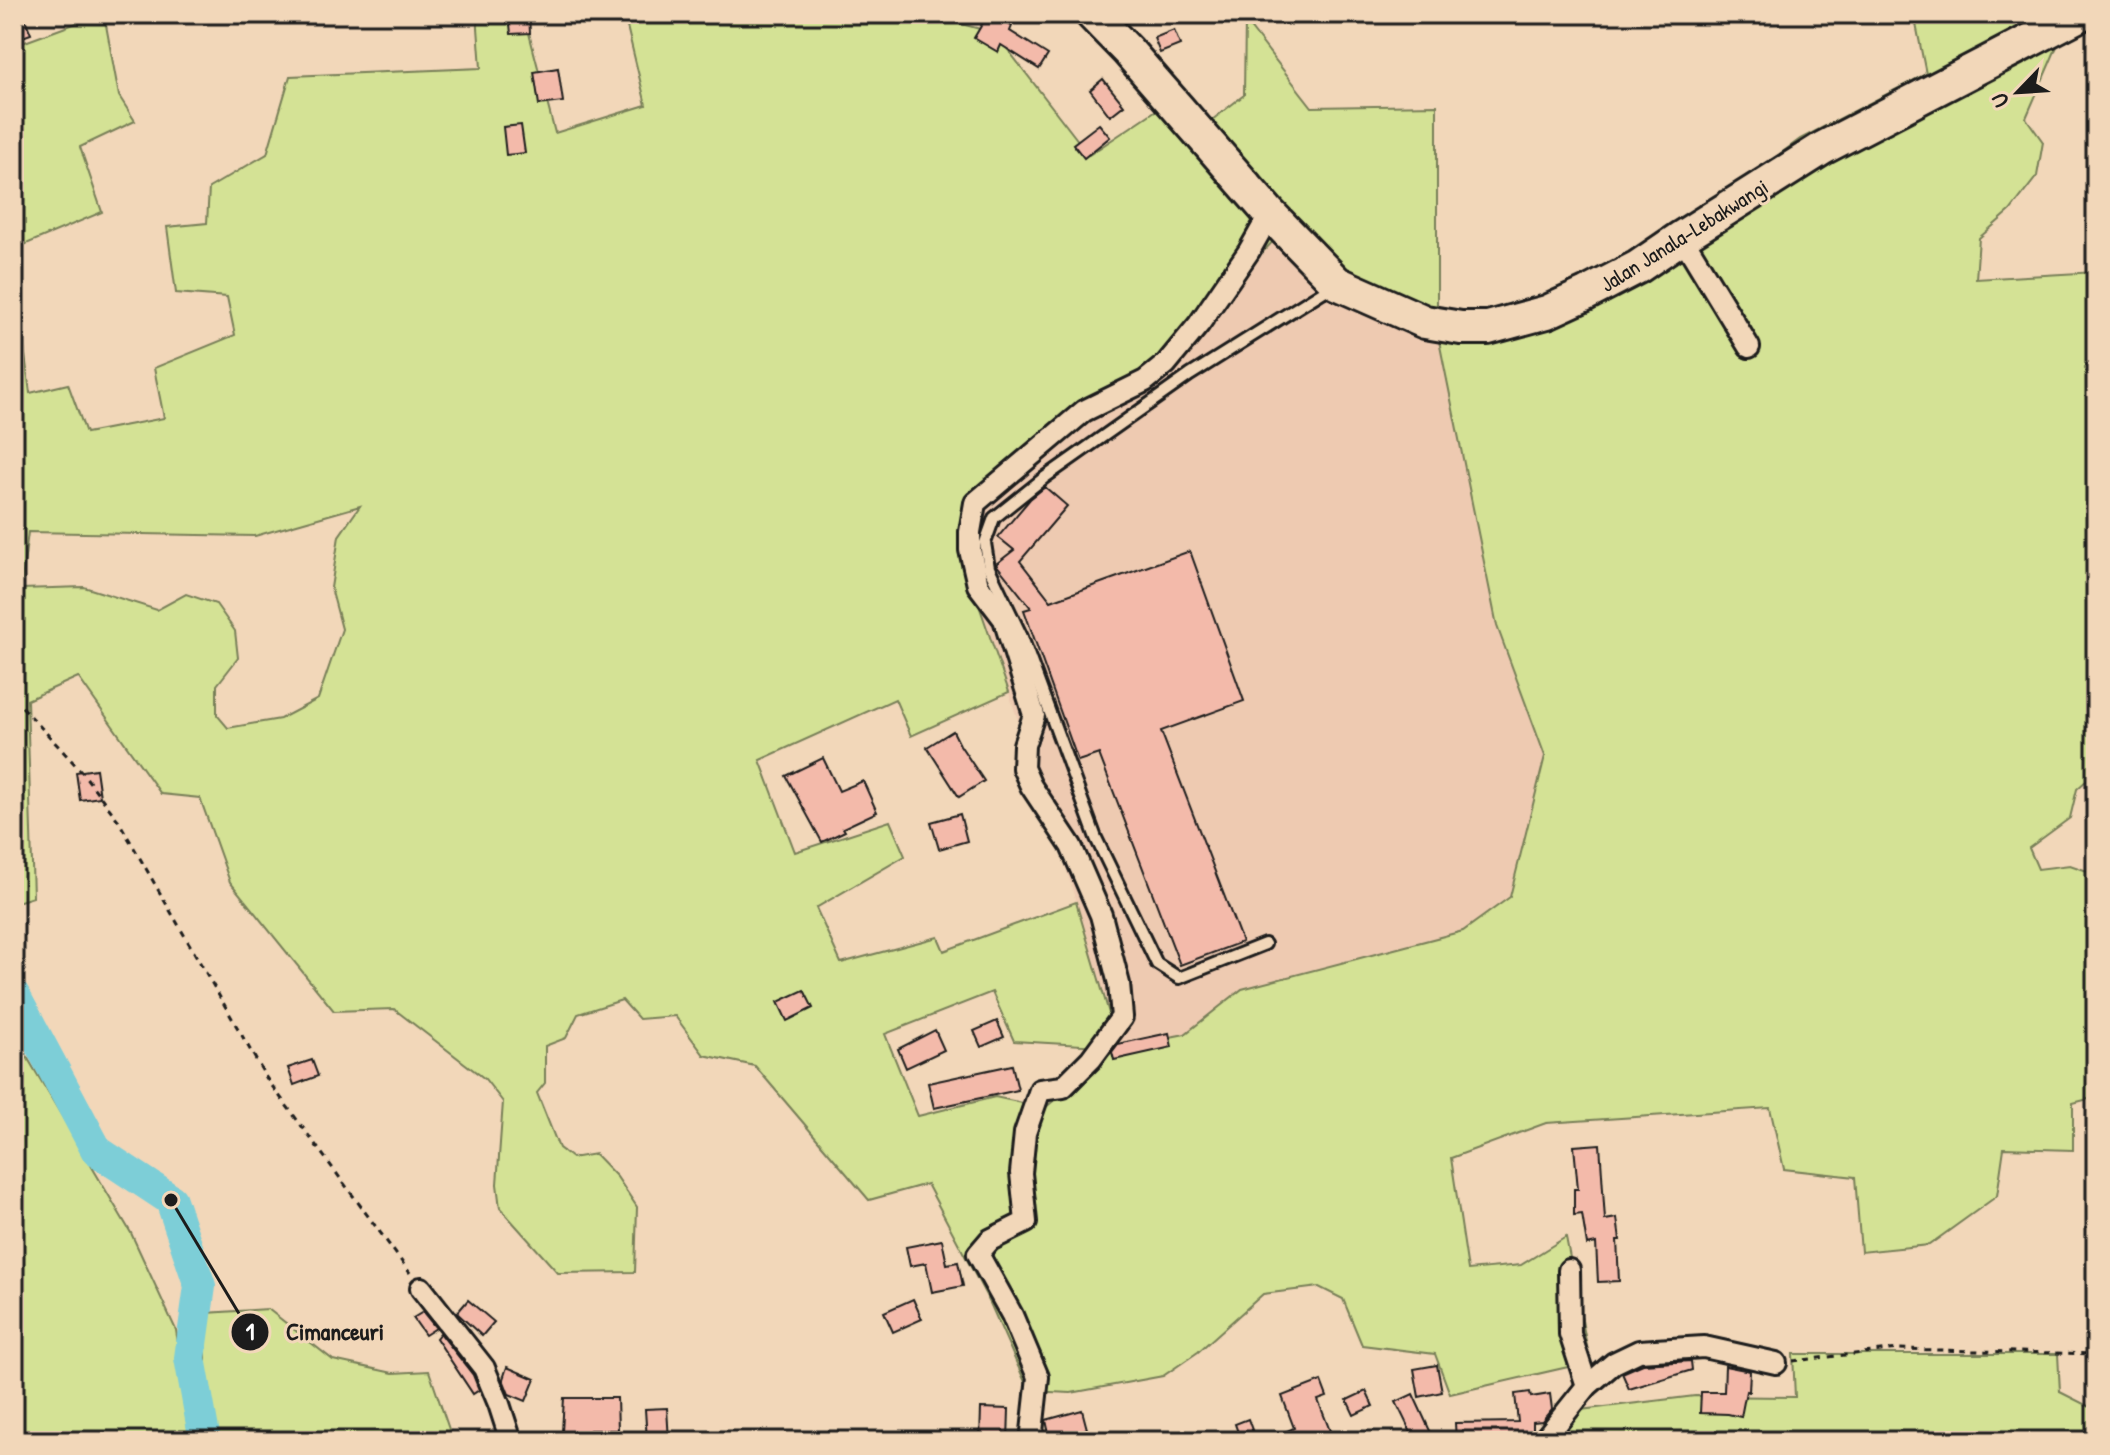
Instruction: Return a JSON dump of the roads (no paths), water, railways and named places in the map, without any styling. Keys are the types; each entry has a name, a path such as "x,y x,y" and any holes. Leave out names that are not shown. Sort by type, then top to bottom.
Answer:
{"main road":[{"name":"Jalan Janala–Lebakwangi","path":"1092,14 1270,214 1337,283 1425,322 1461,328 1488,328 1547,312 1586,294 1638,267 1823,148 2081,14"}],"street":[{"path":"1031,1441 1038,1377 1012,1315 978,1254 990,1240 1026,1222 1021,1173 1025,1133 1040,1090 1063,1087 1091,1059 1122,1017 1119,984 1101,915 1071,846 1031,786 1023,768 1024,745 1034,715 1004,619 978,585 970,541 975,503 1084,411 1145,381 1166,364 1199,324 1249,251 1270,214"},
{"path":"1682,237 1749,347"},
{"path":"1569,1270 1570,1334 1587,1386"},
{"path":"421,1288 484,1368 511,1441"},
{"path":"1543,1441 1587,1386 1614,1363 1639,1351 1704,1347 1776,1363"}],"lane":[{"path":"1265,944 1179,978 1157,964 1096,838 1022,637 989,568 985,543 994,518 1044,478 1190,375 1337,283"}],"waterway":[{"path":"14,995 97,1151 171,1200 200,1286 190,1358 205,1441"}],"place":[{"name":"Cimanceuri","path":"171,1200"}]}
